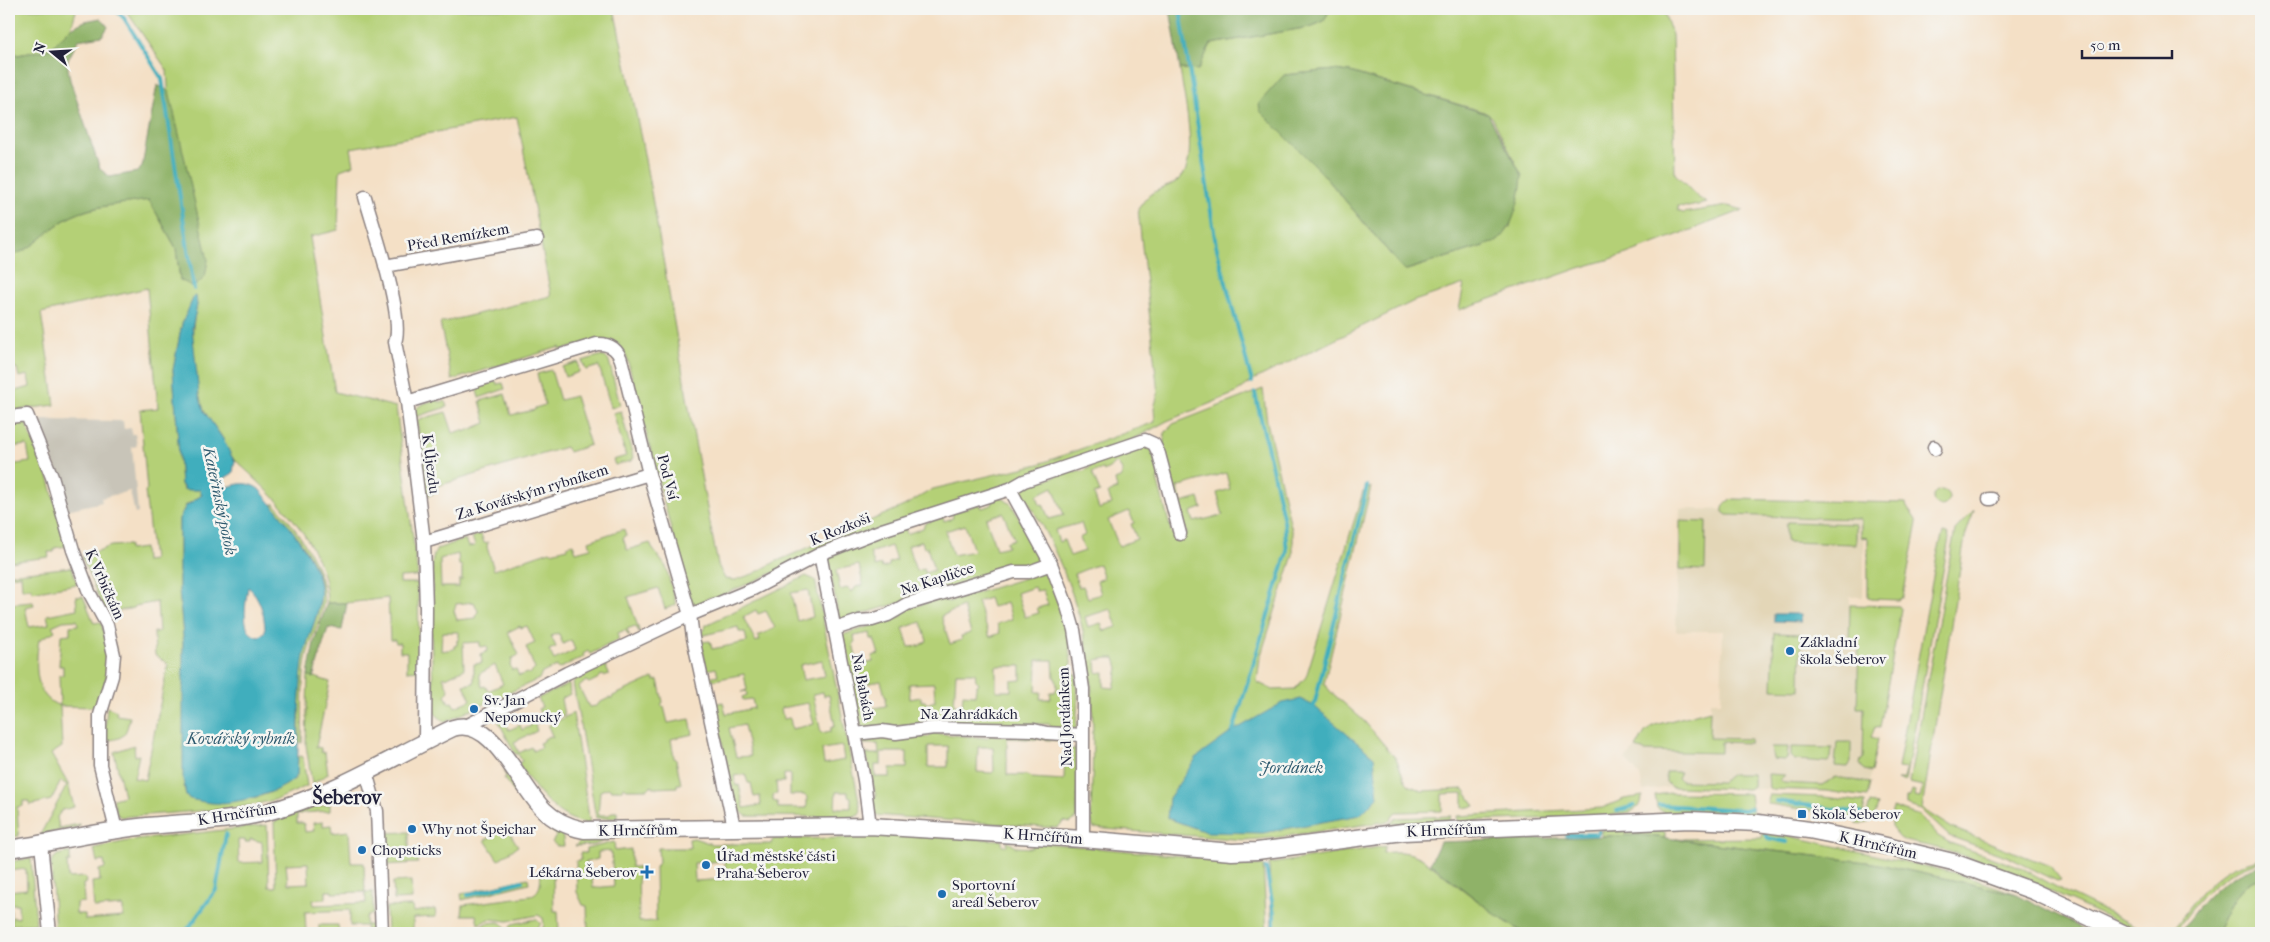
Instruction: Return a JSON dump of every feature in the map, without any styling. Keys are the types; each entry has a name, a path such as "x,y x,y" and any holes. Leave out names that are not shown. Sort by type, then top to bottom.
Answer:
{"street":[{"name":"K Újezdu","path":"365,197 385,266 399,334 396,342 407,402 424,542 426,608 425,741"},
{"name":"Před Remízkem","path":"385,266 537,239"},
{"name":"Pod Vsí","path":"407,402 597,344 607,345 616,349 621,356 649,474 690,614 693,638 734,827"},
{"name":"K Vrbičkám","path":"9,417 27,415 52,477 72,550 89,592 107,625 114,655 112,676 100,715 100,765 116,830"},
{"name":"K Rozkoši","path":"466,726 575,669 690,614 752,589 820,554 882,530 1010,489 1024,481 1148,440 1154,444 1159,454 1180,534"},
{"name":"Za Kovářským rybníkem","path":"424,542 649,474"},
{"name":"Nad Jordánkem","path":"1010,489 1051,564 1074,630 1083,688 1083,839"},
{"name":"Na Babách","path":"820,554 855,734 870,826"},
{"name":"Na Kapličce","path":"835,630 859,621 872,620 888,615 907,604 1014,572 1029,572 1051,564"},
{"name":"K Hrnčířům","path":"9,849 116,830 220,820 266,812 305,799 366,772 453,728 466,726 476,728 492,740 538,803 550,816 567,826 593,831 870,826 1083,839 1244,852 1403,832 1690,820 1770,824 1878,844 1977,870 2034,891 2123,933"},
{"name":"Na Zahrádkách","path":"855,734 882,731 896,733 934,728 1034,730 1047,734 1083,735"},
{"path":"366,772 374,795 378,818 382,933"},
{"path":"41,844 50,933"}],"shaded area":[{"path":"41,420 123,421 124,429 131,428 132,434 135,434 137,446 132,447 138,513 135,514 130,491 101,498 102,502 67,510 55,467 39,428"},
{"name":"Základní škola Šeberov","path":"1680,509 1865,512 1863,597 1850,597 1849,643 1859,643 1857,707 1864,708 1863,760 1871,772 1867,797 1826,791 1769,789 1671,787 1643,791 1640,776 1625,759 1636,748 1645,732 1655,725 1710,710 1710,702 1721,702 1723,631 1676,631"}],"green space":[{"path":"9,9 75,9 76,11 71,28 50,49 17,55 9,49"},
{"path":"125,9 614,9 643,147 718,565 725,579 735,580 753,574 775,562 904,506 933,489 1039,464 1155,422 1154,408 1158,394 1138,209 1149,195 1172,184 1183,175 1189,153 1189,139 1180,69 1198,69 1211,44 1310,27 1324,21 1330,9 1663,9 1672,35 1675,174 1698,197 1707,203 1688,207 1678,206 1678,211 1683,213 1728,206 1744,210 1621,256 1579,268 1459,310 1464,284 1414,301 1255,379 1236,393 1167,421 1132,440 1005,485 768,575 713,599 711,597 706,599 700,606 694,604 689,599 627,358 622,349 615,343 607,341 589,342 561,350 560,347 452,380 440,323 551,296 517,117 351,148 354,165 340,170 338,230 310,237 335,392 396,407 418,576 400,577 400,583 418,583 419,670 407,671 407,652 400,652 400,643 390,640 388,598 347,603 327,603 325,581 318,560 296,522 231,455 205,411 199,396 194,370 192,342 197,305 194,300 182,324 173,370 181,484 183,489 200,490 202,495 186,505 179,519 179,589 183,636 184,786 186,796 254,798 269,793 295,779 298,757 301,756 303,757 307,786 278,799 253,805 121,817 117,814 113,799 124,796 114,752 134,745 135,756 139,755 134,778 145,780 168,664 155,655 154,632 159,632 157,602 105,614 82,557 111,546 129,545 129,550 144,548 145,561 153,560 145,491 147,490 140,410 158,408 147,288 41,313 55,405 9,411 9,393 30,387 28,375 19,377 17,368 9,369 9,256 26,249 62,222 79,213 149,200 176,248 180,280 167,70","holes":["1334,70 1350,72 1484,112 1492,117 1522,176 1510,227 1496,242 1407,270 1403,269 1323,174 1260,111 1284,75"]},
{"path":"1170,9 1330,9 1324,21 1310,27 1211,44 1198,70 1180,69"},
{"path":"101,18 108,27 102,36 78,40 67,62 70,80 100,169 110,177 137,172 142,167 157,85 169,91 208,260 205,277 194,287 180,280 176,248 149,200 109,205 79,213 62,222 26,249 9,256 9,49 18,55 50,49 71,28 85,21"},
{"path":"1334,70 1350,72 1488,114 1522,176 1515,212 1502,237 1496,242 1406,270 1403,269 1323,174 1260,111 1259,103 1284,75"},
{"path":"599,356 605,357 609,361 620,405 611,408 599,366 586,370 582,361"},
{"path":"578,362 579,372 565,377 562,367"},
{"path":"551,370 560,400 575,396 590,445 569,452 566,447 431,488 433,494 426,496 417,420 446,412 453,433 463,430 464,432 486,423 480,401 505,394 511,415 535,410 535,408 545,405 537,374"},
{"path":"496,381 497,384 503,383 505,389 479,398 476,387"},
{"path":"1263,389 1267,422 1293,535 1293,555 1260,658 1257,682 1273,690 1295,689 1306,677 1363,492 1371,487 1324,684 1364,721 1397,760 1404,779 1409,785 1422,791 1464,789 1475,806 1463,808 1463,793 1442,794 1442,811 1397,812 1392,816 1391,820 1384,822 1273,838 1245,840 1093,828 1091,816 1093,713 1086,645 1080,619 1063,569 1026,498 1022,499 1019,489 1074,470 1075,472 1080,470 1081,472 1090,468 1090,462 1138,446 1151,449 1160,478 1157,479 1172,534 1187,534 1163,447 1165,433 1173,424","holes":["1117,463 1122,470 1122,477 1115,480 1117,489 1108,493 1112,504 1099,509 1094,494 1100,492 1092,473 1103,469 1104,471","1226,473 1230,489 1217,493 1223,515 1194,522 1191,512 1202,508 1199,498 1182,503 1177,487","1053,487 1064,515 1049,519 1043,504 1040,505 1037,495","1129,511 1134,523 1131,524 1137,539 1119,546 1108,520","1081,523 1085,535 1079,538 1085,551 1070,556 1064,540 1059,542 1055,530","1099,564 1104,578 1097,581 1101,594 1088,598 1083,586 1079,587 1074,574","1111,609 1117,627 1104,631 1101,623 1088,627 1085,617","1115,658 1118,668 1114,688 1104,687 1104,672 1097,673 1096,660"]},
{"path":"438,399 439,402 445,401 447,407 412,418 413,413 418,407"},
{"path":"621,411 633,457 631,461 615,465 613,460 626,456 613,413"},
{"path":"25,422 48,476 67,546 54,548 54,552 48,552 49,557 9,562 9,465 30,462 27,445 9,447 9,424"},
{"path":"1941,490 1947,492 1949,498 1947,504 1941,506 1935,504 1933,498 1935,492"},
{"path":"1001,497 1012,505 1041,559 1038,565 1037,561 1028,564 1028,568 1024,565 839,621 829,562 825,562 825,558 905,528 907,534 923,528 925,523 943,517 944,521 953,518 952,513 980,504 982,508 992,505 992,499","holes":["1003,513 1014,539 1006,542 1008,546 996,549 986,518","965,525 974,551 953,555 945,531","922,541 924,548 927,547 934,570 925,573 924,569 916,571 908,546","891,546 896,560 889,563 889,566 882,568 881,565 875,567 870,553","859,565 863,585 856,587 852,592 847,588 840,590 836,570"]},
{"path":"1734,499 1906,503 1907,508 1917,523 1903,597 1898,600 1871,599 1868,597 1868,538 1861,537 1861,519 1727,515 1723,512 1724,505"},
{"path":"272,504 275,504 301,537 316,565 323,592 322,612 304,669 302,743 299,742 303,657 317,616 321,590 315,567 309,556"},
{"path":"1974,510 1965,537 1922,809 1952,828 2050,866 2061,880 2057,881 2008,857 1949,836 1921,810 1906,805 1906,797 1910,797 1912,790 1915,791 1914,797 1920,798 1923,786 1909,783 1955,530"},
{"path":"1680,521 1706,522 1705,570 1680,569"},
{"path":"1788,522 1855,524 1856,544 1786,542 1786,525"},
{"path":"624,529 626,536 623,538 627,550 650,543 666,567 676,605 665,609 658,588 628,597 640,633 635,626 627,629 630,637 625,630 618,633 618,640 590,654 588,651 583,654 584,657 558,669 557,666 542,673 539,679 445,722 434,713 430,602 432,595 432,567 437,549 465,539 468,547 475,546 472,537 481,534 484,543 488,542 487,547 494,570 550,551 568,548 567,546 573,544 576,552 591,548 589,541","holes":["458,554 459,565 462,566 462,580 459,580 459,587 441,587 440,559","474,602 478,611 476,618 457,620 454,611 456,604","520,626 521,628 527,626 535,643 526,647 535,669 530,674 527,673 519,676 516,669 512,670 511,659 519,655 508,632","442,632 459,632 459,640 457,640 457,645 454,646 454,649 441,651","558,633 563,644 571,640 575,650 554,660 549,650 556,647 551,636","480,642 480,647 487,646 488,651 481,654 482,663 474,664 474,683 464,685 471,700 455,707 452,702 449,703 445,695 449,691 443,677 445,676 446,678 464,669 463,643","495,665 503,684 488,691 485,686 482,687 479,674"]},
{"path":"1943,533 1947,534 1949,538 1905,782 1897,779 1904,779 1906,769 1898,768 1937,555"},
{"path":"72,567 77,584 32,592 31,588 22,589 21,575 9,576 9,574"},
{"path":"1047,571 1060,604 1072,648 1069,649 1073,674 1076,674 1078,698 1076,729 1050,727 1050,724 911,724 908,728 907,725 897,725 897,729 890,725 861,729 842,635 902,616 903,610 942,598 948,602","holes":["1034,587 1036,591 1043,590 1048,605 1037,608 1039,613 1025,617 1017,593","989,598 992,607 1007,603 1012,619 997,624 1000,633 990,637 977,602","963,607 971,633 961,636 962,640 950,644 941,616","921,622 927,641 919,646 909,647 903,628","870,633 879,654 872,656 873,662 858,665 853,643 855,643 854,636","1037,660 1053,660 1054,678 1056,679 1057,687 1055,692 1050,692 1051,699 1040,699 1041,692 1036,692","996,666 1021,666 1021,680 1011,681 1011,691 996,691","956,673 975,673 976,680 979,683 976,687 975,695 963,694 962,706 954,706","881,681 886,706 868,709 863,691 865,690 864,684","934,683 935,701 927,704 925,701 921,701 921,697 910,699 909,684"]},
{"path":"806,576 815,580 861,811 859,815 854,817 746,816 736,807 714,704 723,702 726,714 754,708 752,699 743,700 742,697 747,695 746,691 741,692 747,690 744,674 709,681 708,677 718,675 716,668 707,670 701,642 710,641 712,649 747,642 745,632 739,632 738,627 700,636 706,625","holes":["808,590 813,617 797,621 791,593","756,610 758,614 766,611 775,628 758,636 760,640 756,642 743,617","822,660 825,676 803,680 800,665","823,692 824,696 829,695 835,726 831,728 831,731 821,733 813,694","808,703 814,724 792,729 790,718 783,719 781,708","744,725 751,756 736,757 729,728","842,746 844,760 824,764 822,749","745,774 748,783 751,783 754,797 760,796 761,805 744,808 739,785 736,786 734,776","784,774 790,774 790,795 804,795 807,797 807,808 778,808 777,802 773,801 773,795 777,794 776,782 784,782","836,792 848,792 848,796 851,797 851,808 835,808"]},
{"path":"83,596 94,623 101,622 108,656 105,684 95,707 60,706 62,747 51,754 68,784 74,807 62,810 57,817 59,828 79,824 80,826 40,835 67,785 61,781 51,800 30,805 29,801 23,801 23,806 17,807 19,836 9,837 9,604 33,602 34,605 25,607 29,627 49,624 47,615 77,609 76,597","holes":["77,620 78,625 70,626 70,634 61,635 59,666 63,666 63,675 59,675 60,706 51,702 40,687 38,678 39,640 55,631 52,626 63,621"]},
{"path":"327,603 347,603 342,630 328,628 313,678 308,675 314,642"},
{"path":"1850,605 1899,606 1901,609 1880,728 1875,727 1871,737 1878,739 1871,772 1864,770 1860,764 1863,759 1864,708 1857,708 1859,644 1849,643"},
{"path":"1774,633 1801,634 1800,690 1772,689"},
{"path":"605,665 609,674 601,675 589,683 586,681 579,687 589,707 597,706 609,698 612,699 613,696 653,678 655,681 658,680 663,702 661,705 664,707 668,723 690,719 693,734 671,739 681,784 677,784 677,787 654,788 651,786 648,789 627,789 624,787 622,790 611,790 608,788 600,791 598,815 609,815 612,812 617,812 617,818 596,818 573,683 575,680"},
{"path":"308,675 330,682 316,747 321,748 321,752 325,753 328,774 312,784 306,745"},
{"path":"569,684 570,694 561,699 564,715 558,717 556,714 535,724 537,731 514,742 519,753 531,747 533,751 541,747 539,743 544,741 544,739 550,736 553,738 548,726 573,713 590,824 567,817 540,793 518,764 522,761 518,754 515,754 497,718 502,716 509,730 520,725 522,730 531,726 529,721 541,715 538,709 542,707 538,698"},
{"path":"107,707 117,711 116,715 130,717 127,729 123,735 116,739 104,741"},
{"path":"1710,710 1709,738 1751,739 1750,743 1721,742 1721,753 1645,751 1636,748 1645,732 1655,725"},
{"path":"932,733 987,738 990,735 1020,736 1022,733 1076,741 1007,738 1007,775 1028,775 1031,778 1064,780 1065,749 1078,749 1077,818 1070,823 1064,821 1057,828 873,815 871,798 876,797 866,754 879,754 878,744 863,744 865,737 916,735 917,737 929,737","holes":["928,746 948,746 948,767 928,767","978,747 993,747 994,771 992,773 977,772","881,752 907,752 907,768 890,768 890,777 875,777 875,765 881,765"]},
{"path":"1837,742 1851,742 1851,762 1848,767 1835,766"},
{"path":"1771,747 1788,747 1787,758 1784,760 1773,759"},
{"path":"1791,747 1832,748 1831,758 1828,762 1795,760 1791,757"},
{"path":"503,771 539,815 562,832 564,846 557,846 552,842 557,835 542,823 522,802 504,779 506,776"},
{"path":"1681,772 1678,778 1681,781 1721,782 1732,774 1753,774 1753,786 1749,789 1671,787 1666,782 1666,773"},
{"path":"1768,774 1785,775 1780,780 1784,783 1823,785 1836,777 1870,783 1867,797 1826,791 1769,789"},
{"path":"1671,793 1750,794 1753,816 1666,814 1657,808 1655,795"},
{"path":"1769,795 1824,797 1865,802 1863,815 1857,818 1769,804 1767,800"},
{"path":"1643,796 1638,807 1631,812 1603,817 1458,821 1457,816 1602,808 1624,799"},
{"path":"1870,803 1878,805 1874,817 1866,823 1856,823 1866,816"},
{"path":"330,804 330,811 297,815 297,823 304,823 305,832 314,831 313,823 323,822 323,826 331,825 332,833 349,831 351,863 364,863 365,892 373,892 373,914 366,917 366,925 371,925 374,933 366,933 366,926 350,926 350,910 305,912 306,933 55,933 51,863 57,855 70,852 70,862 67,862 68,878 85,877 86,883 83,884 84,902 76,903 76,914 85,914 85,920 123,917 123,906 94,908 92,882 100,881 99,870 105,868 104,861 97,862 94,848 128,841 267,825 269,887 276,887 274,822 303,810","holes":["250,839 262,842 263,862 239,863 238,840 250,842","308,863 309,883 288,884 286,864","326,891 332,891 332,893 365,892 366,903 314,905 313,900 326,899"]},
{"path":"1892,807 1920,816 1938,836 1950,843 2024,869 2067,893 2150,933 2141,933 2001,869 1950,851 1905,841 1897,836 1892,827"},
{"path":"1451,816 1448,823 1446,820 1389,824 1397,818"},
{"path":"506,827 518,846 498,860 485,840"},
{"path":"1602,830 1665,832 1665,838 1640,835 1602,836"},
{"path":"1763,830 1955,873 2017,894 1874,863 1675,839 1762,838"},
{"path":"409,832 409,854 418,854 418,863 385,865 384,833"},
{"path":"854,833 1002,840 1002,846 1007,846 1007,841 1016,847 1032,848 1033,842 1236,861 1238,866 1263,865 1267,933 588,933 587,906 583,905 577,892 576,861 581,860 580,853 586,853 586,849 614,842 615,851 631,849 631,867 638,867 639,922 656,921 655,867 659,863 658,848 690,848 689,839 694,838 712,844 771,844 773,839 852,838","holes":["611,851 614,886 593,888 591,870 586,870 586,862 598,859 598,852","725,861 726,879 695,881 694,863"]},
{"path":"1640,835 1874,863 2017,894 2091,933 1524,933 1496,915 1430,863 1440,842"},
{"path":"613,837 594,845 575,846 583,838"},
{"path":"1386,846 1383,853 1403,852 1423,859 1496,915 1523,933 1272,933 1269,864"},
{"path":"31,858 36,924 12,925 11,917 19,918 18,904 10,904 11,915 9,914 9,891 27,889 26,869 9,871 9,862"},
{"path":"2261,858 2261,861 2232,873 2211,888 2192,908 2174,933 2171,933 2199,895 2216,879 2235,866"},
{"path":"2261,865 2261,879 2245,885 2239,892 2228,908 2216,933 2180,933 2214,891 2235,876"},
{"path":"547,868 553,873 554,911 558,911 559,933 533,933 542,930 544,925 543,918 538,915 508,921 490,919 478,924 476,915 462,915 463,905 534,894 540,886 541,871"},
{"path":"528,878 529,883 462,900 461,894"},
{"path":"2261,879 2261,933 2216,933 2228,908 2239,892 2245,885"},
{"path":"411,881 412,899 394,900 393,882"},
{"path":"412,906 413,912 435,909 436,917 413,918 413,933 387,933 386,907"},
{"path":"536,919 541,924 536,929 512,930 510,928 512,924"},
{"path":"498,922 503,924 509,933 480,933 479,928 486,923"},
{"path":"319,925 338,925 339,933 319,933"}],"water":[{"name":"Kovářský rybník","path":"194,296 196,296 197,305 192,328 199,395 204,411 235,460 233,473 214,485 216,490 238,484 248,484 259,489 289,526 309,556 320,586 319,607 306,646 301,675 297,775 292,781 274,791 239,801 221,803 209,803 190,799 186,796 183,777 183,636 179,589 179,519 186,506 202,495 200,490 185,490 181,484 173,370 182,324","holes":["248,587 259,601 264,619 265,631 259,637 253,635 246,624 245,609"]},
{"path":"1774,614 1801,614 1801,622 1774,621"},
{"name":"Jordánek","path":"1300,699 1314,706 1374,757 1378,797 1360,815 1263,833 1206,832 1167,818 1169,798 1197,757 1233,731 1282,703"}],"waterway":[{"name":"Kateřinský potok","path":"115,9 124,18 162,79 194,289"},
{"path":"1180,9 1216,245 1252,382"},
{"path":"1233,731 1287,552 1284,521 1255,393"},
{"path":"1314,706 1367,486"},
{"path":"1776,801 1860,813"},
{"path":"1659,805 1745,810 1751,808"},
{"path":"1617,811 1634,806"},
{"path":"1566,835 1597,834 1599,831"},
{"name":"Kateřinský potok","path":"185,933 216,890 226,834"},
{"path":"1766,834 1768,838 1787,842"},
{"path":"1266,868 1274,913 1274,933"},
{"path":"468,895 522,881"}],"place":[{"name":"Základní škola Šeberov","path":"1790,651"},
{"name":"Sv. Jan Nepomucký","path":"474,709"},
{"name":"Škola Šeberov","path":"1802,814"},
{"name":"Why not Špejchar","path":"412,829"},
{"name":"Chopsticks","path":"362,850"},
{"name":"Úřad městské části Praha-Šeberov","path":"706,865"},
{"name":"Lékárna Šeberov","path":"647,872"},
{"name":"Sportovní areál Šeberov","path":"942,894"}],"district":[{"name":"Šeberov","path":"347,797"}]}
